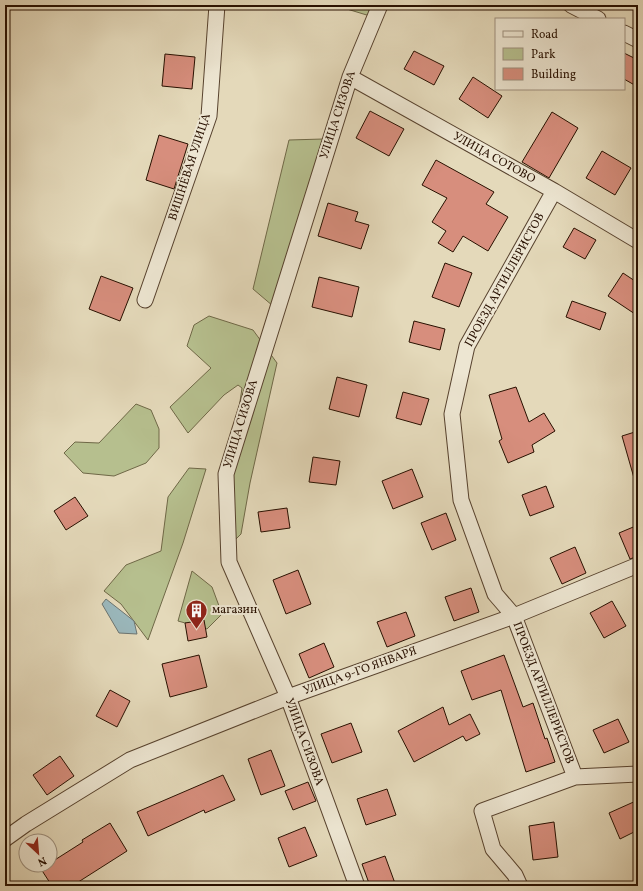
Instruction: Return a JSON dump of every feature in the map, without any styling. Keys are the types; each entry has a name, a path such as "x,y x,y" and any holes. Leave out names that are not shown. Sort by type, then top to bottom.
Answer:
{"street":[{"name":"ВИШНЁВАЯ УЛИЦА","path":"145,300 209,116 217,5"},
{"name":"УЛИЦА СИЗОВА","path":"357,886 288,697 229,562 226,474 350,77 380,5"},
{"path":"571,5 596,18"},
{"path":"625,33 638,40"},
{"name":"УЛИЦА СОТОВО","path":"350,77 554,191 638,241"},
{"name":"ПРОЕЗД АРТИЛЛЕРИСТОВ","path":"554,191 467,346 452,414 461,500 494,594 514,616 575,777"},
{"name":"УЛИЦА 9-ГО ЯНВАРЯ","path":"5,839 26,824 130,760 288,697 514,616 638,565"},
{"name":"ПРОЕЗД АРТИЛЛЕРИСТОВ","path":"520,886 515,875 493,849 482,811 575,777 638,774"},
{"path":"5,824 26,824"}],"green space":[{"path":"374,5 370,16 337,6"},
{"path":"323,139 273,306 253,289 289,140"},
{"path":"209,316 253,330 277,363 250,483 241,534 235,540 228,484 242,388 238,385 224,395 188,433 170,407 211,368 187,346 194,325"},
{"path":"136,404 151,410 159,429 159,448 146,463 114,476 83,473 64,453 75,442 99,443"},
{"path":"189,468 206,469 183,543 148,640 121,604 104,591 126,565 161,551 168,497"},
{"path":"192,571 212,587 222,614 207,629 178,621"}],"water":[{"path":"106,599 134,621 137,634 119,633 102,604"}],"building":[{"path":"414,51 444,66 434,85 404,69"},
{"path":"165,54 195,57 192,89 162,86"},
{"path":"625,54 638,60 638,87 625,80"},
{"path":"473,77 502,96 488,118 459,99"},
{"path":"370,111 404,129 389,156 356,138"},
{"path":"552,112 578,128 549,178 522,162"},
{"path":"159,135 188,144 174,189 146,180"},
{"path":"602,151 631,168 615,195 586,178"},
{"path":"436,160 494,192 486,204 508,217 488,251 463,236 453,252 438,243 446,231 432,222 447,198 422,185"},
{"path":"328,203 358,212 355,221 369,225 361,249 318,236"},
{"path":"574,228 596,240 585,259 563,247"},
{"path":"445,263 472,273 459,307 432,297"},
{"path":"623,273 638,283 638,316 608,296"},
{"path":"101,276 133,288 120,321 89,309"},
{"path":"319,277 359,287 352,317 312,307"},
{"path":"572,301 606,313 600,330 566,317"},
{"path":"414,321 445,329 440,350 409,342"},
{"path":"337,377 367,385 359,417 329,409"},
{"path":"516,387 529,422 544,413 555,431 532,445 534,452 508,463 499,441 502,439 489,395"},
{"path":"403,392 429,399 421,425 396,418"},
{"path":"638,431 638,477 634,478 622,436"},
{"path":"313,457 340,461 336,485 309,482"},
{"path":"412,469 423,497 393,509 382,481"},
{"path":"546,486 554,507 530,516 522,495"},
{"path":"75,497 88,516 66,530 54,511"},
{"path":"287,508 290,528 261,532 258,512"},
{"path":"446,513 456,540 432,550 421,523"},
{"path":"638,525 638,556 630,559 619,533"},
{"path":"575,547 586,573 562,584 550,558"},
{"path":"298,570 311,604 286,614 273,580"},
{"path":"471,588 479,612 454,621 445,597"},
{"path":"612,601 626,626 604,638 590,613"},
{"path":"406,612 415,636 387,647 377,622"},
{"name":"магазин","path":"204,620 207,637 188,641 185,623"},
{"path":"324,643 334,667 309,678 299,654"},
{"path":"199,655 207,687 170,697 162,664"},
{"path":"504,655 523,707 533,703 545,739 547,738 555,762 526,772 501,690 472,700 461,671"},
{"path":"110,690 130,701 117,727 96,716"},
{"path":"443,707 449,725 470,714 480,734 466,741 463,736 414,762 398,731"},
{"path":"618,719 629,742 604,753 593,730"},
{"path":"351,723 362,752 332,763 321,734"},
{"path":"271,750 285,786 261,795 248,759"},
{"path":"60,756 74,776 47,795 33,775"},
{"path":"223,775 235,800 205,813 204,810 148,836 137,812"},
{"path":"308,782 316,801 293,810 285,791"},
{"path":"387,789 396,815 366,825 357,799"},
{"path":"638,800 638,830 620,839 609,813"},
{"path":"554,822 558,857 533,860 529,826"},
{"path":"110,823 127,851 72,886 52,886 44,873 58,873 58,858 83,842 82,840"},
{"path":"305,827 317,856 289,867 278,838"},
{"path":"385,856 396,886 370,886 362,864"}],"place":[{"name":"магазин","path":"196,630"}]}
